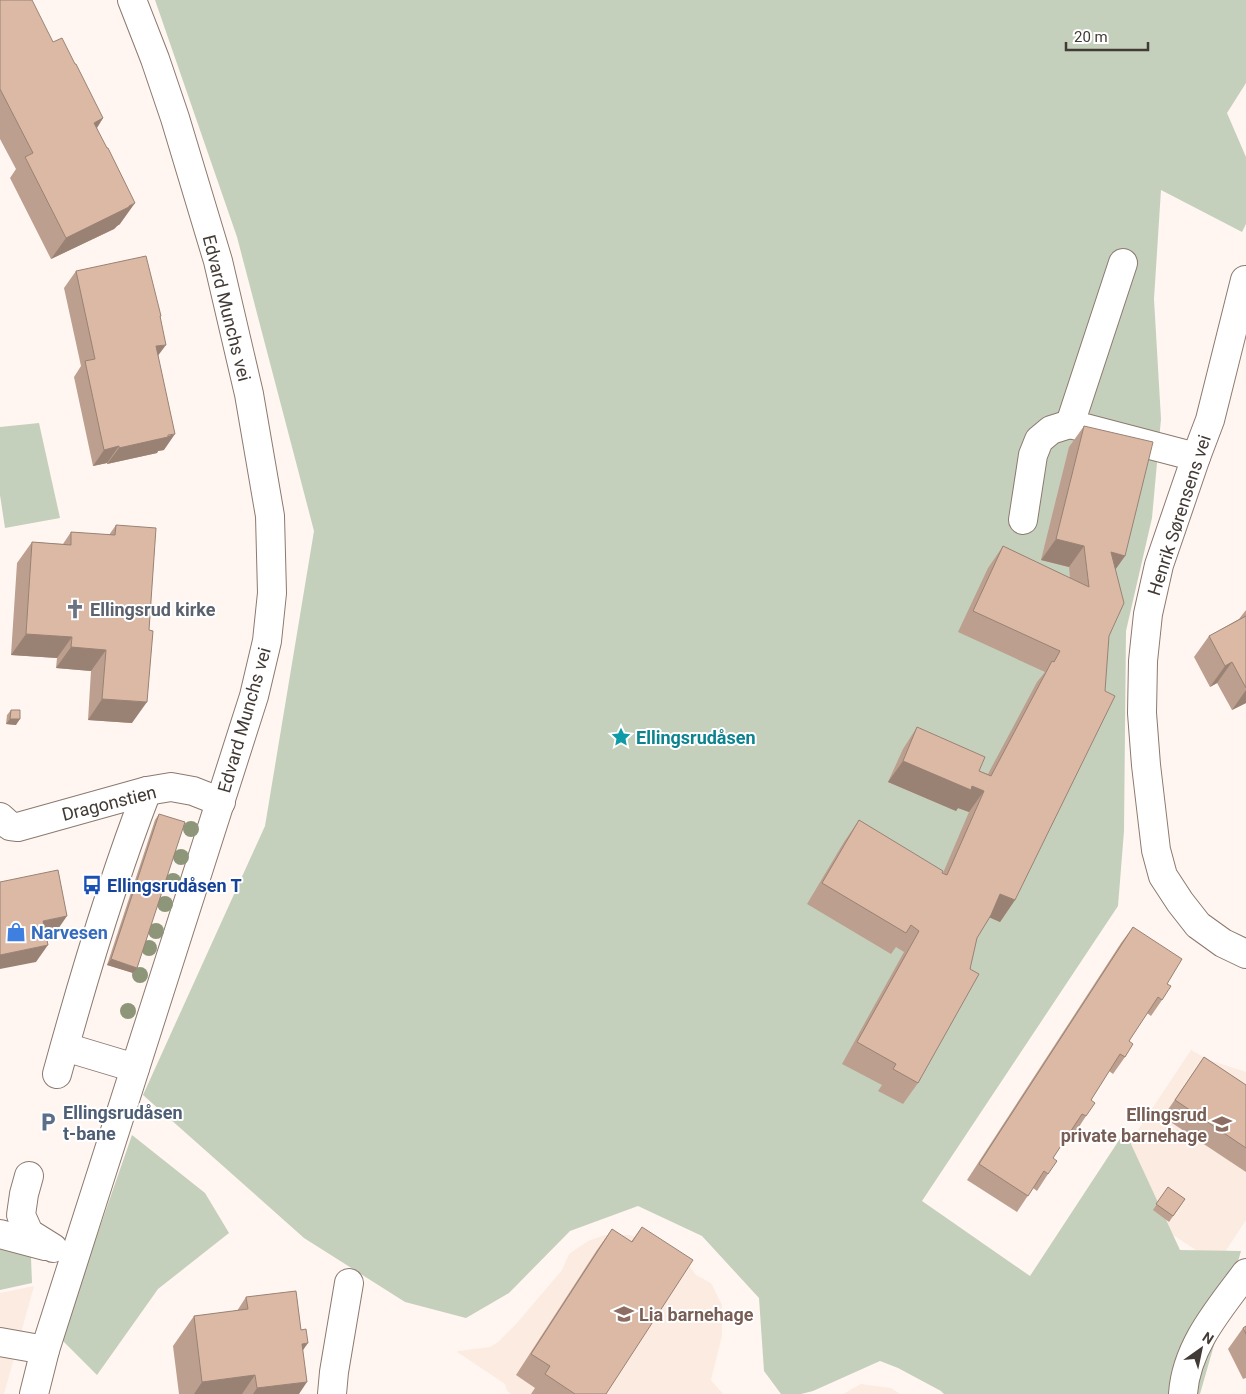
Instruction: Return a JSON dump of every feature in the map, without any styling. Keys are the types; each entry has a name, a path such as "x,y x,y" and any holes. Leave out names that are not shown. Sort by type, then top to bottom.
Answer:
{"street":[{"name":"Edvard Munchs vei","path":"34,1394 64,1252 135,1068 254,696 267,641 272,593 270,516 249,394 218,261 175,118 132,0"},
{"path":"1070,424 1123,263"},
{"name":"Henrik Sørensens vei","path":"1246,280 1210,420 1159,565 1148,614 1143,661 1142,712 1156,850 1163,876 1198,925 1223,943 1246,954"},
{"path":"1023,520 1033,454 1039,440 1051,430 1070,424 1196,457"},
{"name":"Dragonstien","path":"0,817 10,826 18,827 147,791 172,787 193,791 221,802"},
{"path":"57,1074 94,945 127,842 147,791"},
{"path":"65,1047 135,1068"},
{"path":"29,1176 21,1215 29,1233 64,1252"},
{"path":"0,1234 64,1252"},
{"path":"1183,1394 1190,1358 1206,1327 1246,1273"},
{"path":"332,1394 349,1283"},
{"path":"0,1342 44,1350"}],"shaded area":[{"path":"1191,1050 1209,1060 1246,1072 1246,1220 1217,1264 1105,1190 1134,1136"},
{"name":"Lia barnehage","path":"605,1235 629,1235 641,1238 684,1258 696,1275 711,1283 722,1305 722,1336 711,1380 723,1394 511,1394 507,1391 505,1384 457,1352 490,1347 498,1342 517,1323 562,1270 569,1254 588,1241"},
{"path":"34,1286 4,1394 0,1394 0,1293"},
{"path":"861,1384 891,1388 900,1394 843,1394"}],"green space":[{"path":"155,0 1246,0 1246,83 1227,113 1246,157 1246,224 1242,232 1161,190 1154,299 1161,419 1152,518 1126,631 1124,831 1118,906 922,1201 1030,1276 1125,1131 1180,1250 1241,1251 1200,1394 944,1394 898,1368 880,1361 813,1391 801,1394 781,1394 764,1371 759,1298 702,1236 638,1206 570,1231 509,1293 466,1318 405,1302 304,1238 143,1095 265,826 314,531 237,237"},
{"path":"39,423 60,518 5,528 0,495 0,427"},
{"path":"132,1135 205,1193 229,1233 158,1289 97,1375 61,1339"},
{"path":"0,1246 31,1257 32,1283 0,1290"}],"building":[{"path":"0,0 32,0 53,42 62,38 103,118 94,123 135,203 66,238 25,157 33,153 0,89"},
{"path":"146,256 166,345 156,346 175,434 104,450 85,361 95,359 76,271"},
{"path":"1084,426 1153,442 1125,556 1111,552 1124,603 1109,636 1105,691 1115,696 1015,900 1000,894 991,915 977,938 970,969 979,974 918,1083 893,1069 896,1064 857,1042 919,931 911,925 906,933 822,883 859,820 947,875 984,791 972,786 971,790 903,761 917,727 985,757 979,771 991,776 1052,661 1054,662 1060,651 973,611 1003,546 1089,587 1084,546 1056,539"},
{"name":"Ellingsrud kirke","path":"116,525 156,528 149,630 153,631 147,702 102,699 106,650 71,647 72,637 26,634 32,542 71,545 71,532 115,535"},
{"path":"1246,616 1246,688 1232,662 1225,666 1209,636"},
{"path":"11,710 20,710 20,719 10,719"},
{"path":"159,814 185,822 137,968 111,959"},
{"path":"58,870 67,916 43,921 48,945 0,955 0,882"},
{"path":"1133,927 1182,959 1167,984 1171,986 1162,1000 1158,997 1129,1041 1133,1044 1125,1057 1120,1054 1091,1100 1095,1103 1086,1116 1082,1114 1053,1158 1057,1161 1048,1174 1044,1171 1028,1196 979,1164"},
{"path":"1204,1057 1246,1085 1246,1148 1175,1100"},
{"path":"1168,1187 1185,1199 1173,1216 1156,1204"},
{"path":"642,1227 693,1260 606,1394 575,1394 545,1374 550,1366 531,1354 612,1229 632,1242"},
{"path":"296,1291 301,1330 306,1329 308,1343 302,1344 307,1382 257,1388 255,1375 202,1382 194,1316 248,1309 246,1297"}],"place":[{"name":"Ellingsrud kirke","path":"75,609"},
{"name":"Ellingsrudåsen","path":"621,737"},
{"name":"Ellingsrudåsen T","path":"92,885"},
{"name":"Narvesen","path":"16,932"},
{"name":"Ellingsrudåsen t-bane","path":"48,1122"},
{"name":"Ellingsrud private barnehage","path":"1222,1124"},
{"name":"Lia barnehage","path":"624,1314"}]}
